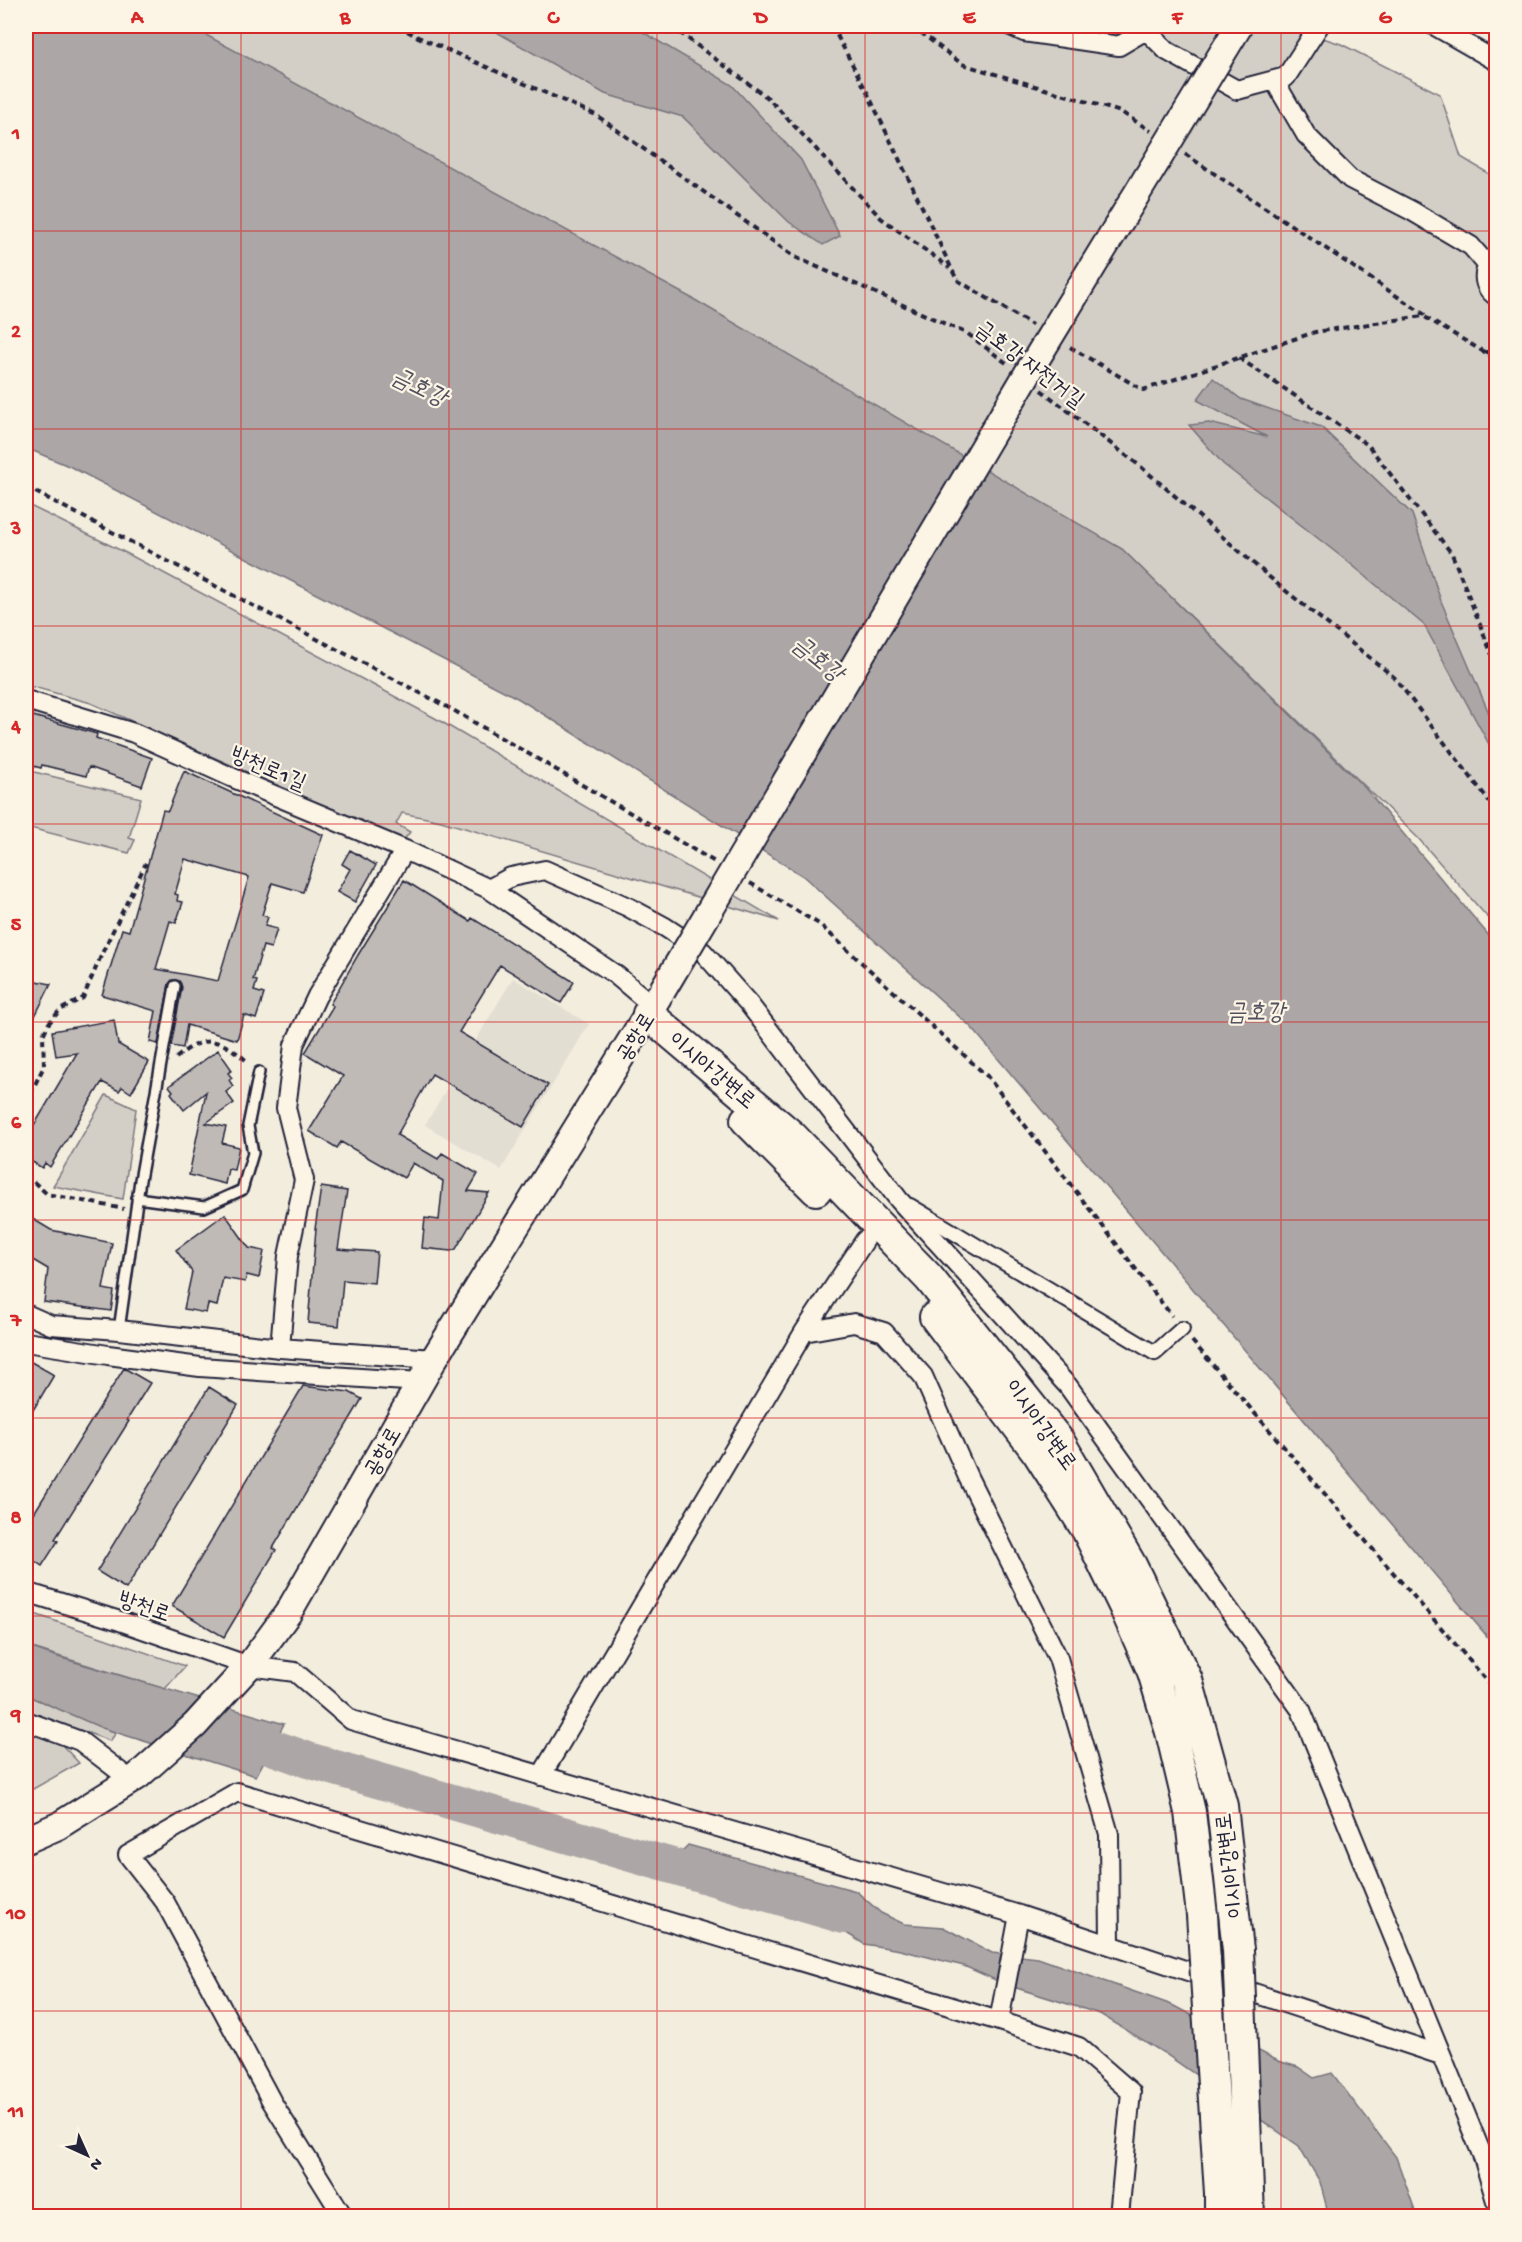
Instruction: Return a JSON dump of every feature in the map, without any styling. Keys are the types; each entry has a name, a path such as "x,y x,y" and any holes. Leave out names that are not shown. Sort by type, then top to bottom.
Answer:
{"highway":[{"name":"이시아강변로","path":"650,1010 746,1119 913,1289 1038,1453 1087,1530 1153,1672 1171,1732 1190,1812 1234,2204"},
{"name":"이시아강변로","path":"650,1010 792,1136 921,1269 1059,1441 1131,1565 1187,1680 1222,1806 1238,1950 1234,2204"}],"main road":[{"name":"공항로","path":"26,1840 58,1826 132,1781 195,1725 249,1666 288,1613 420,1382 650,1010 1029,371 1239,26"}],"street":[{"path":"1011,26 1024,32 1119,46 1147,28 1167,51 1237,90 1287,77 1319,26"},
{"path":"1435,26 1497,61"},
{"path":"1274,81 1306,135 1350,179 1413,211 1471,246 1492,263 1485,272 1486,286 1497,296"},
{"name":"방천로1길","path":"26,700 134,732 231,777 405,850 489,889 616,975 650,1010"},
{"path":"280,1348 288,1256 304,1180 286,1108 294,1045 317,996 405,850"},
{"path":"489,889 511,877 545,870 628,907 665,927 703,952 749,1004 899,1200 1068,1386 1301,1710 1483,2157 1497,2201"},
{"path":"899,1200 1155,1353 1182,1329"},
{"path":"541,1776 804,1332 865,1240"},
{"path":"26,1314 51,1325 119,1330 280,1348 434,1359"},
{"path":"804,1332 854,1323 884,1332 923,1376 968,1477 1058,1658 1109,1834 1110,1945"},
{"path":"26,1342 200,1366 420,1382"},
{"name":"방천로","path":"26,1592 120,1621 249,1666 295,1672 351,1720 1019,1916 1441,2055"},
{"path":"26,1721 80,1741 132,1781"},
{"path":"343,2217 272,2102 165,1902 128,1855 237,1792 999,2020 1079,2047 1131,2092 1119,2217"},
{"path":"999,2020 1019,1916"}],"lane":[{"path":"119,1330 137,1198 175,986"},
{"path":"137,1198 204,1207 242,1190 253,1153 248,1126 259,1072"}],"path":[{"name":"금호강 자전거길","path":"398,26 418,37 596,115 795,257 968,334 1013,369"},
{"path":"671,26 768,98 881,218 952,270"},
{"path":"832,26 868,94 957,280 1035,326"},
{"path":"912,26 962,63 1121,111 1160,137"},
{"path":"1179,150 1388,291 1497,359"},
{"path":"1065,344 1143,390 1315,332 1423,316 1484,351 1497,352"},
{"path":"1238,358 1368,445 1452,555 1497,665"},
{"name":"금호강 자전거길","path":"1040,389 1140,466 1281,587 1394,677 1497,810"},
{"path":"26,487 453,710 718,865"},
{"path":"26,1103 44,1066 43,1035 49,1023 60,1010 83,998 146,863"},
{"path":"749,882 819,924 987,1076 1182,1329 1497,1691"},
{"path":"159,1073 190,1046 206,1041 223,1045 240,1055 259,1072"},
{"path":"26,1175 47,1194 135,1211"}],"shaded area":[{"path":"159,26 1287,26 1341,44 1440,94 1461,157 1496,178 1496,927 1418,838 1122,549"},
{"path":"26,504 128,554 435,718 779,921 441,821 402,813 396,824 410,832 403,841 91,703 26,685"},
{"path":"26,770 141,798 129,838 135,840 129,853 26,827"},
{"path":"513,978 589,1024 501,1170 425,1125"},
{"path":"106,1095 136,1109 123,1199 53,1186"},
{"path":"26,1611 185,1666 165,1689 26,1646"},
{"path":"26,1695 116,1733 110,1741 26,1710"},
{"path":"26,1730 62,1745 79,1763 26,1793"}],"water":[{"name":"금호강","path":"26,26 183,26 206,35 695,300 1122,549 1365,788 1496,944 1496,1647 972,1028 803,876 519,699 71,467 26,448"},
{"path":"486,26 633,26 732,85 801,160 840,236 823,245 789,222 683,117 605,94"},
{"path":"1213,378 1241,399 1321,427 1412,514 1441,601 1492,720 1496,723 1496,750 1490,746 1424,625 1352,565 1223,464 1189,425 1209,423 1267,437 1197,400"},
{"path":"26,1646 284,1724 256,1776 102,1728 26,1695"},
{"path":"688,1845 856,1891 881,1913 904,1924 943,1927 992,1953 1038,1958 1172,2005 1278,2061 1298,2067 1314,2078 1332,2073 1396,2157 1417,2216 1329,2216 1320,2182 1299,2146 1164,2053 1100,2014 1007,1985 964,1966 900,1950 864,1944 798,1903 675,1858"}],"building":[{"path":"33,716 97,734 96,738 152,758 142,786 89,767 86,776 42,765 41,768 26,764 26,742"},
{"path":"184,771 323,835 303,892 272,883 262,915 268,917 265,926 277,929 271,948 263,946 253,980 257,981 254,991 264,994 256,1019 244,1015 237,1040 187,1025 183,1048 171,1046 182,987 179,981 172,980 169,984 158,1044 150,1042 156,1011 102,995 122,929 129,931 163,810 168,811","holes":["185,859 249,877 218,981 156,969 170,921 176,923 183,902 177,901 178,895 175,894"]},
{"path":"350,850 376,865 355,902 337,892 350,869 342,864"},
{"path":"404,880 470,921 472,918 574,982 561,1003 500,965 459,1032 548,1085 523,1127 432,1074 397,1135 438,1159 442,1153 478,1174 468,1191 489,1193 456,1249 451,1251 422,1248 425,1218 439,1220 443,1181 413,1163 404,1178 341,1142 337,1148 309,1131 343,1076 305,1053 333,1006 330,1004 358,955"},
{"path":"26,979 51,984 26,1034"},
{"path":"114,1020 118,1044 149,1062 131,1093 122,1087 119,1091 102,1082 50,1167 45,1163 42,1168 26,1158 26,1139 77,1053 56,1056 52,1031"},
{"path":"218,1050 232,1070 228,1073 232,1078 229,1080 233,1086 226,1092 234,1103 206,1123 226,1127 222,1143 239,1147 234,1170 228,1169 225,1184 189,1175 206,1092 184,1110 171,1093 173,1091 169,1086"},
{"path":"321,1187 347,1191 338,1249 377,1252 374,1283 343,1280 339,1326 308,1323 315,1229"},
{"path":"225,1214 249,1248 264,1251 259,1278 247,1275 245,1282 223,1278 217,1306 208,1304 206,1313 184,1309 192,1272 176,1250"},
{"path":"26,1215 51,1230 112,1243 103,1289 114,1291 111,1311 44,1302 48,1269 26,1256"},
{"path":"26,1359 54,1375 26,1422"},
{"path":"124,1368 150,1383 127,1420 129,1421 55,1539 58,1541 42,1566 26,1555 26,1526"},
{"path":"303,1386 349,1392 362,1399 273,1548 276,1550 224,1637 172,1606"},
{"path":"209,1387 238,1405 126,1589 97,1571"}],"waterway":[{"path":"224,1730 308,1760 844,1916"}]}
